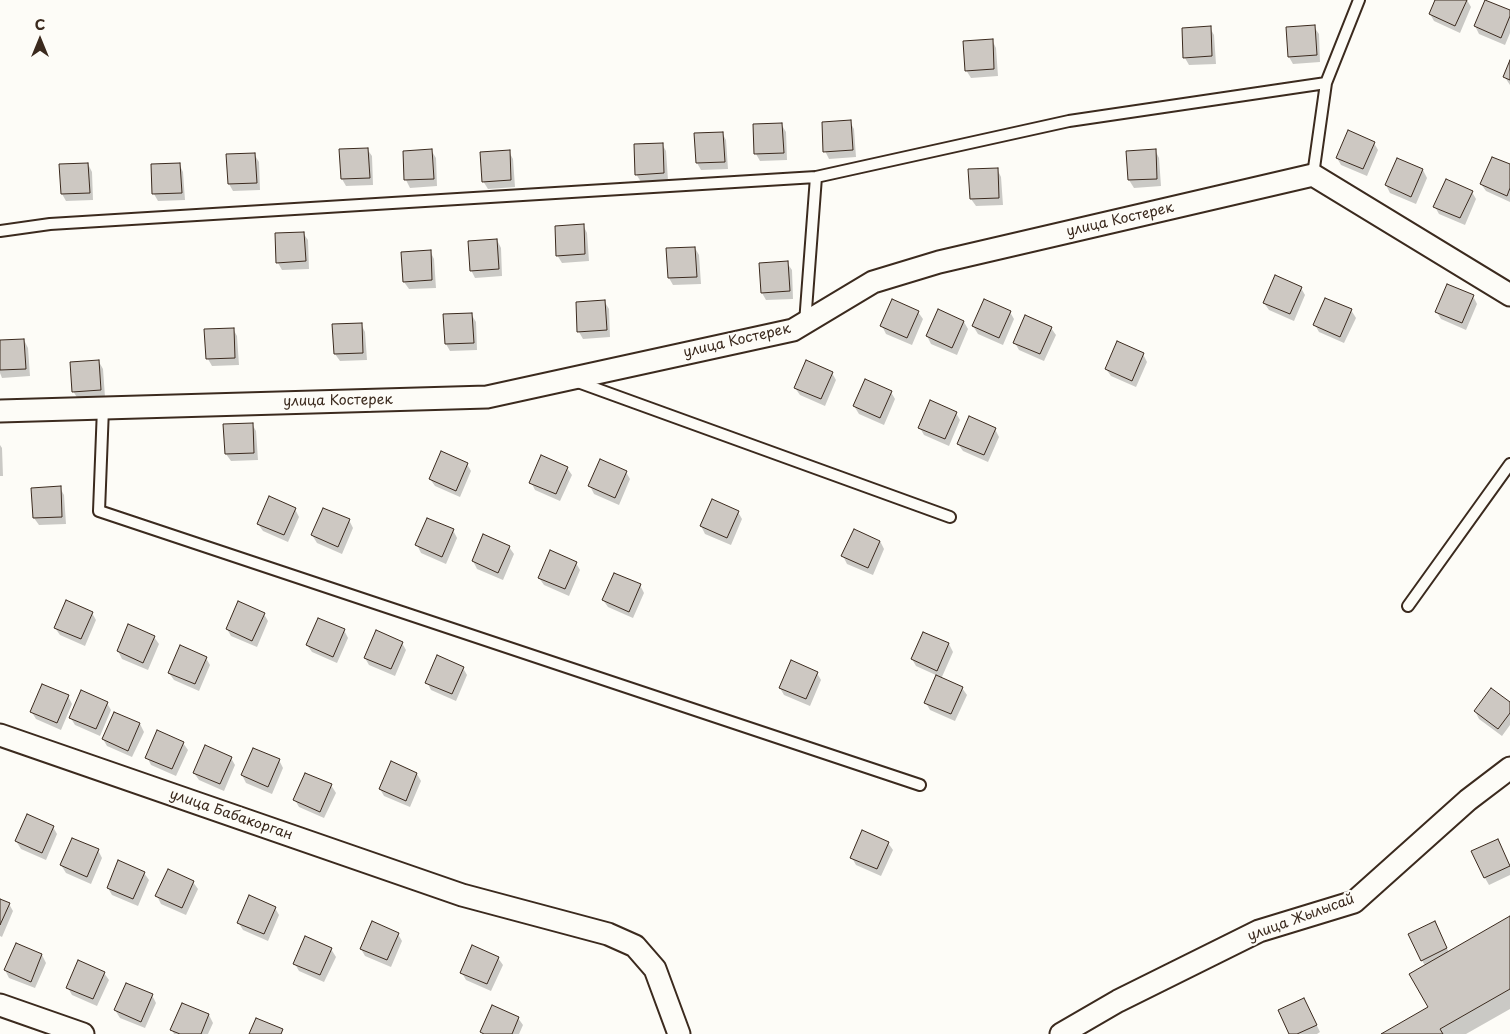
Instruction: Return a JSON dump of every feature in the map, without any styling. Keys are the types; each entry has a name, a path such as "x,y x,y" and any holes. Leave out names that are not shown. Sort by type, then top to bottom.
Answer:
{"street":[{"path":"1313,176 1510,295"},
{"name":"улица Костерек","path":"0,411 487,397 793,330 874,282 939,262 1313,176"},
{"name":"улица Бабакорган","path":"0,735 462,895 608,934 635,946 655,968 679,1034"},
{"name":"улица Жылысай","path":"1061,1034 1118,1001 1258,931 1354,902 1468,800 1510,768"},
{"path":"0,1005 83,1034"}],"lane":[{"path":"1313,176 1326,83 1359,0"},
{"path":"0,231 50,224 816,177 1069,121 1326,83"},
{"path":"805,322 816,177"},
{"path":"569,379 950,517"},
{"path":"103,408 100,511 920,785"},
{"path":"1408,606 1510,464"}],"building":[{"path":"1435,0 1467,0 1455,26 1429,14"},
{"path":"1485,0 1510,10 1510,16 1501,38 1474,26"},
{"path":"1315,25 1317,55 1288,57 1286,27"},
{"path":"1211,26 1212,56 1183,58 1182,28"},
{"path":"993,39 994,69 965,71 963,41"},
{"path":"1510,60 1510,80 1503,77"},
{"path":"851,120 853,150 823,152 822,122"},
{"path":"782,123 784,153 754,154 753,124"},
{"path":"1348,130 1375,142 1363,169 1336,158"},
{"path":"723,132 725,162 696,163 694,133"},
{"path":"663,143 664,173 635,175 634,144"},
{"path":"368,148 370,178 341,179 339,149"},
{"path":"432,149 434,179 404,180 403,151"},
{"path":"1156,149 1157,179 1128,180 1126,151"},
{"path":"510,150 511,180 482,182 480,152"},
{"path":"255,153 257,183 228,184 226,154"},
{"path":"1492,157 1510,164 1510,188 1507,196 1480,184"},
{"path":"1397,158 1423,169 1411,197 1385,185"},
{"path":"88,163 90,193 61,194 59,164"},
{"path":"180,163 182,193 152,194 151,164"},
{"path":"998,168 999,198 970,199 968,169"},
{"path":"1446,179 1473,191 1460,218 1433,207"},
{"path":"584,224 585,254 556,256 555,226"},
{"path":"304,232 306,261 276,263 275,233"},
{"path":"497,239 499,269 470,271 468,241"},
{"path":"695,247 697,277 668,278 666,248"},
{"path":"431,250 432,280 403,282 401,252"},
{"path":"788,261 790,291 761,293 759,263"},
{"path":"1275,275 1302,287 1290,314 1263,303"},
{"path":"1447,284 1474,295 1462,323 1435,312"},
{"path":"1325,298 1352,309 1340,337 1313,325"},
{"path":"892,299 919,311 907,338 880,326"},
{"path":"984,299 1011,311 999,338 972,326"},
{"path":"605,300 607,330 577,332 576,302"},
{"path":"938,309 964,321 952,348 926,336"},
{"path":"472,313 474,343 445,344 443,314"},
{"path":"1025,315 1052,327 1040,354 1013,343"},
{"path":"362,323 363,353 334,354 332,324"},
{"path":"234,328 235,358 206,359 204,329"},
{"path":"24,339 26,369 0,370 0,340"},
{"path":"1117,341 1144,353 1132,381 1105,369"},
{"path":"99,360 101,390 72,392 70,362"},
{"path":"806,360 833,372 821,399 794,388"},
{"path":"865,379 892,391 880,418 853,406"},
{"path":"930,400 957,412 945,439 918,428"},
{"path":"969,416 996,428 984,455 957,444"},
{"path":"253,423 254,453 225,454 223,424"},
{"path":"441,451 468,463 456,491 429,479"},
{"path":"541,455 568,467 556,494 529,483"},
{"path":"600,459 627,471 615,498 588,486"},
{"path":"61,486 62,517 33,518 31,488"},
{"path":"269,496 296,508 284,535 257,524"},
{"path":"712,499 739,511 727,538 700,526"},
{"path":"323,508 350,519 338,547 311,535"},
{"path":"427,518 454,529 442,557 415,545"},
{"path":"854,529 880,541 868,568 841,556"},
{"path":"483,534 510,546 498,573 472,561"},
{"path":"550,550 577,562 565,589 538,578"},
{"path":"614,573 641,584 629,612 602,600"},
{"path":"66,600 93,612 81,639 54,628"},
{"path":"238,601 265,613 252,641 226,629"},
{"path":"318,618 345,629 333,657 306,645"},
{"path":"128,624 155,636 143,663 117,651"},
{"path":"376,630 403,642 391,669 364,658"},
{"path":"923,632 949,643 937,671 911,659"},
{"path":"180,645 207,657 195,684 168,673"},
{"path":"437,655 464,667 452,694 425,683"},
{"path":"791,660 818,672 806,699 779,688"},
{"path":"936,675 963,687 951,714 924,703"},
{"path":"42,684 69,695 57,723 30,712"},
{"path":"1491,688 1510,702 1510,713 1498,729 1474,711"},
{"path":"81,690 108,702 96,729 69,718"},
{"path":"114,712 140,723 128,751 102,739"},
{"path":"157,730 184,742 172,769 145,758"},
{"path":"205,745 232,757 220,784 193,773"},
{"path":"253,748 280,759 268,787 241,775"},
{"path":"391,761 417,773 406,801 379,789"},
{"path":"305,773 332,784 320,812 293,800"},
{"path":"27,814 54,826 42,853 15,841"},
{"path":"862,830 889,842 877,869 850,858"},
{"path":"72,838 99,849 87,877 60,865"},
{"path":"1498,839 1510,866 1484,878 1471,851"},
{"path":"118,860 145,872 133,899 107,888"},
{"path":"168,869 194,881 182,908 155,896"},
{"path":"249,895 276,907 264,934 237,923"},
{"path":"0,899 10,903 0,925"},
{"path":"1510,916 1510,989 1440,1029 1443,1034 1381,1034 1428,1007 1409,974"},
{"path":"372,921 399,933 387,960 360,949"},
{"path":"1435,921 1447,948 1421,961 1408,934"},
{"path":"305,936 332,948 320,975 293,964"},
{"path":"16,943 42,954 31,982 4,970"},
{"path":"472,945 499,957 487,984 460,973"},
{"path":"78,960 105,972 93,999 66,988"},
{"path":"126,983 153,994 141,1022 114,1010"},
{"path":"1304,998 1317,1025 1297,1034 1289,1034 1278,1010"},
{"path":"182,1003 209,1014 201,1034 180,1034 170,1030"},
{"path":"492,1005 519,1017 512,1034 484,1034 480,1032"},
{"path":"256,1018 283,1029 281,1034 249,1034"}]}
